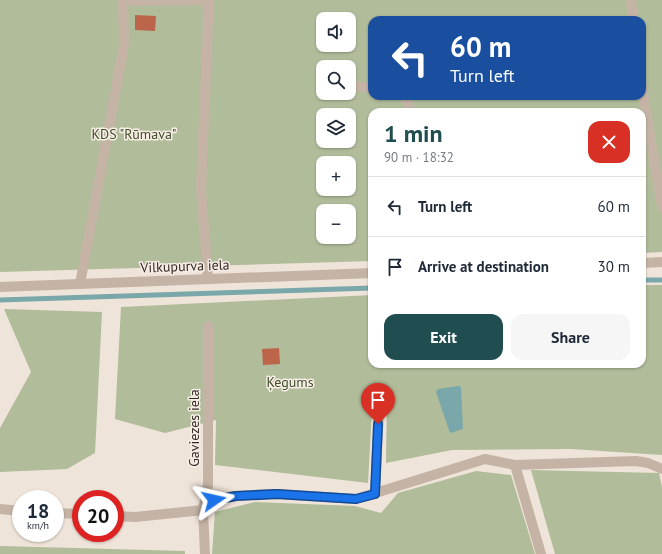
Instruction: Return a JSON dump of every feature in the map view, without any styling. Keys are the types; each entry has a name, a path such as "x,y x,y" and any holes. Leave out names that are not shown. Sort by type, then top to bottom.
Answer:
{"street":[{"path":"80,284 124,45 123,1 209,0 201,189 208,279"},
{"path":"631,0 633,16"},
{"path":"356,86 368,87"},
{"path":"646,110 662,207"},
{"path":"646,263 662,262"},
{"name":"Vilkupurva iela","path":"0,287 368,273"},
{"name":"Gaviezes iela","path":"205,554 203,510 208,485 208,326"},
{"path":"375,494 379,410"},
{"path":"124,516 135,517 203,510 214,500 236,496 277,494 356,499 485,459 515,465 636,461 648,463 662,469"},
{"path":"515,465 541,554"},
{"path":"0,508 12,510"}],"green space":[{"name":"KDS \"Rūmava\"","path":"0,0 662,0 662,252 646,253 646,108 368,108 368,261 0,272"},
{"name":"Ķegums","path":"646,285 662,285 662,455 571,449 452,450 386,463 387,389 373,391 368,483 215,465 216,420 165,433 115,419 121,307 368,295 368,368 646,368"},
{"path":"4,309 102,312 95,453 67,469 0,472 0,428 31,372"},
{"path":"531,470 659,473 662,487 662,554 555,554"},
{"path":"476,471 511,475 535,554 212,554 215,512 255,502 355,506 381,513 398,493"},
{"path":"0,546 185,551 185,554 0,554"}],"water":[{"path":"458,386 461,387 463,429 450,433 436,392 438,389"}],"building":[{"path":"135,15 156,16 155,31 135,30"},
{"path":"279,348 280,364 263,365 262,349"}],"waterway":[{"path":"646,280 662,280"},
{"path":"0,300 368,288"}],"route":[{"path":"214,500 236,496 277,494 356,499 375,494 378,424"}]}
